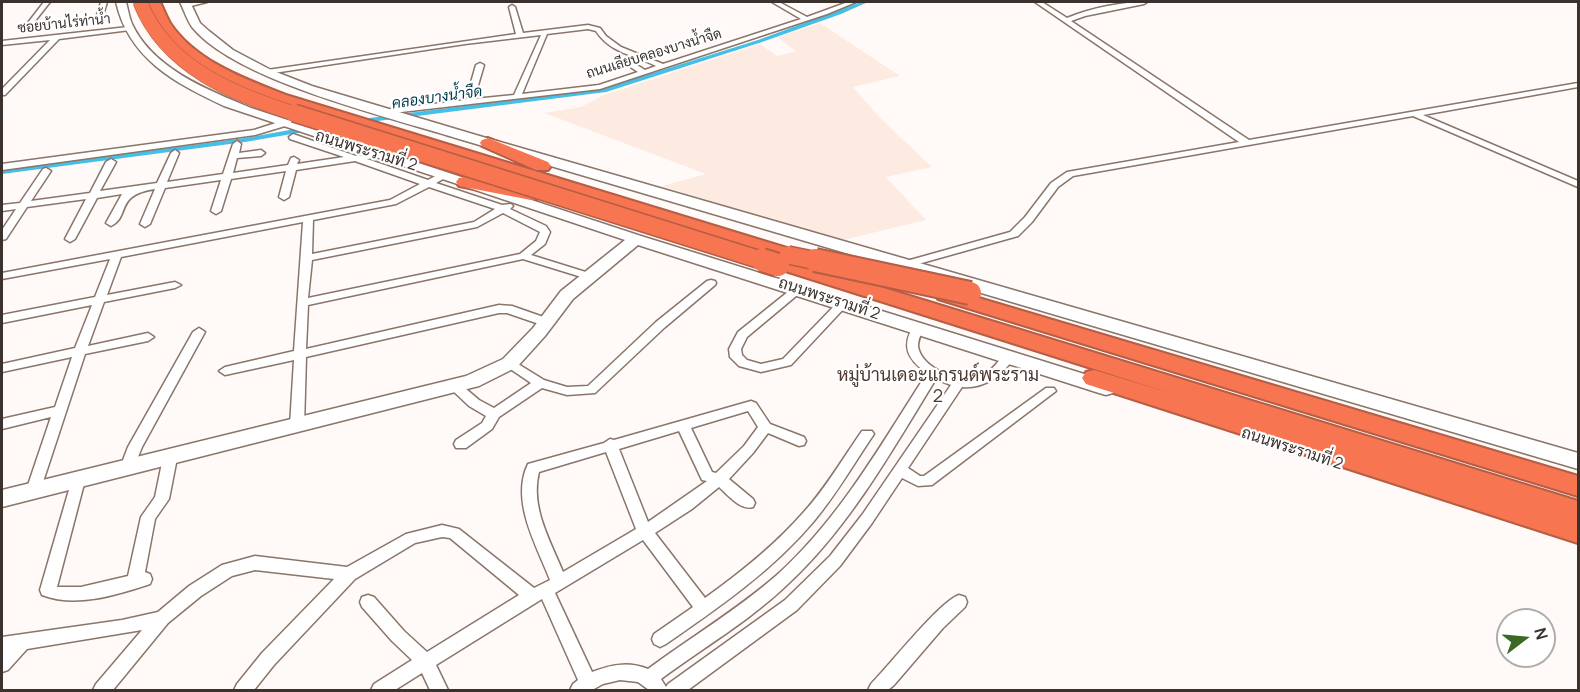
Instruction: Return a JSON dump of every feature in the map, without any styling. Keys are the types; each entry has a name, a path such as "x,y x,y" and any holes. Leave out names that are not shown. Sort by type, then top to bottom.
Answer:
{"highway":[{"name":"ถนนพระรามที่ 2","path":"139,2 143,17 156,37 193,68 258,99 326,123 356,138 628,207 1578,486"},
{"path":"139,2 150,27 181,58 207,76 291,113 1578,497"},
{"name":"ถนนพระรามที่ 2","path":"156,2 167,21 181,38 223,68 281,93 356,138"},
{"path":"156,2 168,28 192,52 220,70 259,89 329,114 1578,514"},
{"name":"ถนนพระรามที่ 2","path":"356,138 385,117 628,207 1578,514"},
{"path":"488,143 628,207"},
{"path":"465,182 511,189 589,212 609,215 628,207"},
{"path":"783,260 904,277 970,293 1578,474"},
{"path":"783,260 892,312 1578,531"}],"main road":[{"path":"121,2 134,30"},
{"path":"128,2 134,30"},
{"path":"183,6 184,23 204,43 237,63 267,77 308,88"},
{"name":"ถนนพระรามที่ 2","path":"183,6 196,25 229,52 267,72 385,117 412,121 1578,461"},
{"name":"ถนนพระรามที่ 2","path":"134,30 173,65 247,111 293,130 356,138 380,155 437,179 465,182 511,205 636,239 843,303 1578,541"},
{"path":"2,499 455,386 510,363 539,332 567,295 636,239"}],"street":[{"path":"29,25 47,2"},
{"path":"100,15 104,2"},
{"path":"183,6 204,2"},
{"path":"775,2 807,19"},
{"path":"832,2 840,7"},
{"name":"ถนนเลียบคลองบางน้ำจืด","path":"385,117 469,102 600,87 854,2"},
{"path":"1038,2 1069,20 1248,143"},
{"path":"1069,20 1083,14 1144,2"},
{"path":"512,7 520,35"},
{"path":"267,72 382,53 520,35 597,28 613,47 664,66"},
{"name":"ซอยบ้านไร่ท่าน้ำ","path":"2,43 134,30"},
{"path":"517,97 544,35"},
{"path":"2,93 57,37"},
{"path":"629,62 644,73"},
{"path":"469,102 480,65"},
{"path":"907,264 1014,234 1026,225 1055,183 1063,176 1578,85"},
{"path":"1414,114 1578,184"},
{"path":"2,167 255,132 293,130 338,153"},
{"path":"2,201 26,201 317,159 338,153 356,138"},
{"path":"317,159 356,138"},
{"path":"302,303 523,256 541,242 545,232 511,205 437,179 356,138"},
{"path":"216,211 237,144"},
{"path":"55,160 62,147"},
{"path":"145,224 175,153"},
{"path":"233,156 261,153"},
{"path":"70,239 111,162"},
{"path":"284,197 293,162"},
{"path":"2,237 46,171"},
{"path":"2,276 393,202 437,179"},
{"path":"111,223 126,196 140,188 163,181"},
{"path":"97,191 140,188"},
{"path":"2,208 26,201"},
{"path":"307,258 477,224 511,205"},
{"path":"297,426 308,218"},
{"path":"33,491 117,254"},
{"path":"523,256 588,276"},
{"path":"510,363 540,383 567,391 586,392 595,388 660,325 711,283"},
{"path":"2,319 175,285"},
{"path":"798,289 742,335 735,349 736,357 743,363 760,368 787,362 843,303"},
{"path":"225,371 499,309 508,309 545,322"},
{"path":"918,328 912,343 916,357 933,373 959,382 970,383 990,376 1009,357"},
{"path":"127,468 135,447 199,332"},
{"path":"2,368 148,337"},
{"path":"799,441 765,427 751,406 610,444 532,468 528,480 529,502 546,590 584,686 602,675 616,672 631,672 654,685 783,578 827,531 859,488 933,373"},
{"path":"674,690 791,604 835,561 959,382"},
{"path":"461,444 487,426 494,414 540,383"},
{"path":"455,386 474,403 494,414"},
{"path":"900,470 918,481 927,481 1050,391"},
{"path":"2,424 61,410"},
{"path":"683,426 707,476 720,480 748,503"},
{"path":"381,690 678,512 720,480 757,440 765,427"},
{"path":"660,639 704,609 760,565 809,517 867,434"},
{"path":"610,444 645,532 704,609"},
{"path":"78,480 48,590 60,595 86,593 139,580 148,517 162,499 170,458"},
{"path":"243,690 268,659 349,574 411,538 442,531 454,533 478,555 546,590"},
{"path":"102,690 162,618 195,591 228,570 255,563 349,574"},
{"path":"368,602 425,662 439,690"},
{"path":"877,690 900,668 945,614 959,602"},
{"path":"2,645 122,627 162,618"},
{"path":"2,664 22,642"}],"shaded area":[{"path":"820,23 900,76 853,87 880,118 932,167 886,177 926,220 839,241 662,186 706,174 544,113 581,107 604,95 760,44 777,56 796,51 777,37"}],"waterway":[{"name":"คลองบางน้ำจืด","path":"354,122 606,90 760,41 865,2"},
{"name":"คลองบางน้ำจืด","path":"2,172 245,140 312,128"}],"district":[{"name":"หมู่บ้านเดอะแกรนด์พระราม 2","path":"938,386"}]}
